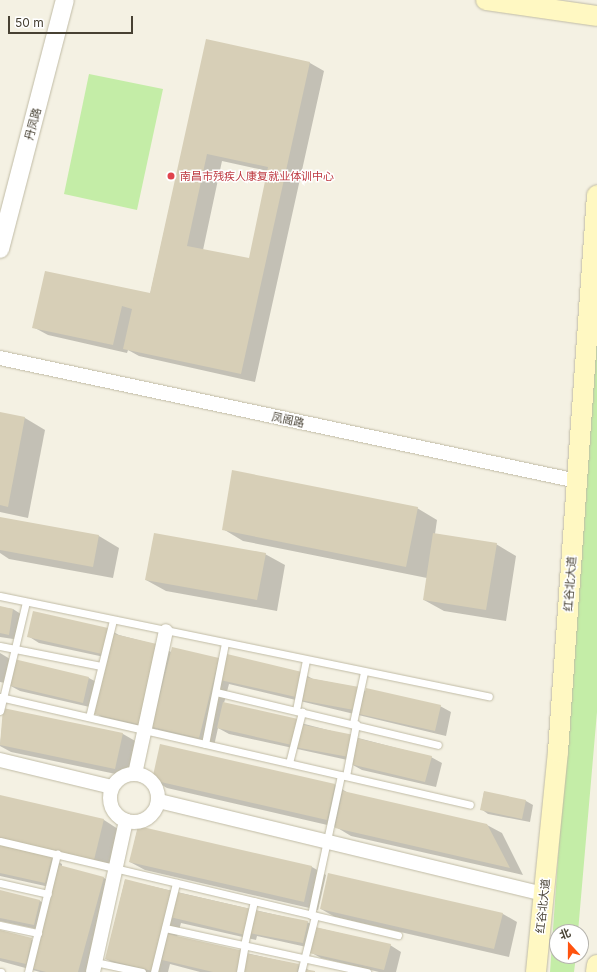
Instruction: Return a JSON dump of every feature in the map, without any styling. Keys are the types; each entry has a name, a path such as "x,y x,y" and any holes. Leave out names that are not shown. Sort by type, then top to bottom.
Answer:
{"main road":[{"path":"486,0 597,16"},
{"name":"红谷北大道","path":"536,972 558,752 597,195"},
{"path":"596,972 597,965"}],"street":[{"name":"丹凤路","path":"0,249 65,0"},
{"name":"凤阁路","path":"0,358 577,481"},
{"path":"135,774 166,631"},
{"path":"0,760 112,787"},
{"path":"135,774 152,781 159,799 157,808 147,819 133,823 120,818 112,807 110,801 112,787 122,777 135,774"},
{"path":"159,799 544,894"},
{"path":"94,967 126,821"}],"lane":[{"path":"0,596 364,672 489,696"},
{"path":"0,711 26,602"},
{"path":"88,717 113,620"},
{"path":"205,744 225,643"},
{"path":"0,646 101,666"},
{"path":"289,763 299,711 306,660"},
{"path":"301,972 305,959 327,840 355,724 364,672"},
{"path":"216,692 438,745"},
{"path":"2,698 470,805"},
{"path":"0,841 398,935"},
{"path":"28,972 58,854"},
{"path":"0,883 48,894"},
{"path":"154,972 176,883"},
{"path":"240,972 254,901"},
{"path":"0,925 38,933"},
{"path":"165,928 367,972"},
{"path":"94,967 142,972"}],"green space":[{"path":"89,74 163,89 137,210 64,194"},
{"path":"597,302 597,712 579,924 553,924"},
{"path":"551,964 575,964 574,972 550,972"}],"building":[{"path":"206,39 310,62 241,374 123,349 132,309 122,306 113,345 32,328 45,271 150,293","holes":["207,154 268,167 249,258 187,246"]},
{"path":"0,412 25,417 8,507 0,505"},
{"path":"232,470 418,507 406,567 222,530"},
{"path":"0,517 99,535 93,567 0,550"},
{"path":"154,533 266,553 257,600 145,580"},
{"path":"433,533 497,543 486,610 423,600"},
{"path":"0,606 13,609 9,635 0,633"},
{"path":"33,611 108,628 102,654 27,637"},
{"path":"114,634 161,645 142,725 94,714"},
{"path":"172,647 219,658 199,738 152,727"},
{"path":"227,654 302,672 296,697 220,680"},
{"path":"14,659 89,677 83,703 7,685"},
{"path":"304,677 359,687 354,710 300,700"},
{"path":"366,688 441,705 435,731 359,714"},
{"path":"223,702 298,719 292,745 217,728"},
{"path":"3,708 123,733 115,769 0,745"},
{"path":"299,724 354,735 349,757 294,747"},
{"path":"356,738 432,756 425,782 350,764"},
{"path":"160,744 335,784 327,820 152,780"},
{"path":"343,791 487,824 510,868 335,828"},
{"path":"484,791 526,800 522,819 480,810"},
{"path":"0,795 104,819 94,860 0,838"},
{"path":"138,826 312,866 304,902 129,862"},
{"path":"0,845 52,857 45,883 0,873"},
{"path":"59,865 104,877 78,972 46,972 31,968"},
{"path":"328,873 503,913 494,949 320,909"},
{"path":"125,879 172,891 152,971 105,959"},
{"path":"0,890 40,900 34,925 0,918"},
{"path":"176,892 251,909 245,935 170,917"},
{"path":"253,910 308,921 303,943 249,933"},
{"path":"315,927 391,944 384,970 309,953"},
{"path":"0,930 32,938 26,964 0,958"},
{"path":"168,934 244,951 239,972 213,972 162,960"},
{"path":"244,953 299,964 297,972 240,972"},
{"path":"304,969 315,971 315,972 303,972"}],"place":[{"name":"南昌市残疾人康复就业体训中心","path":"171,176"}]}
